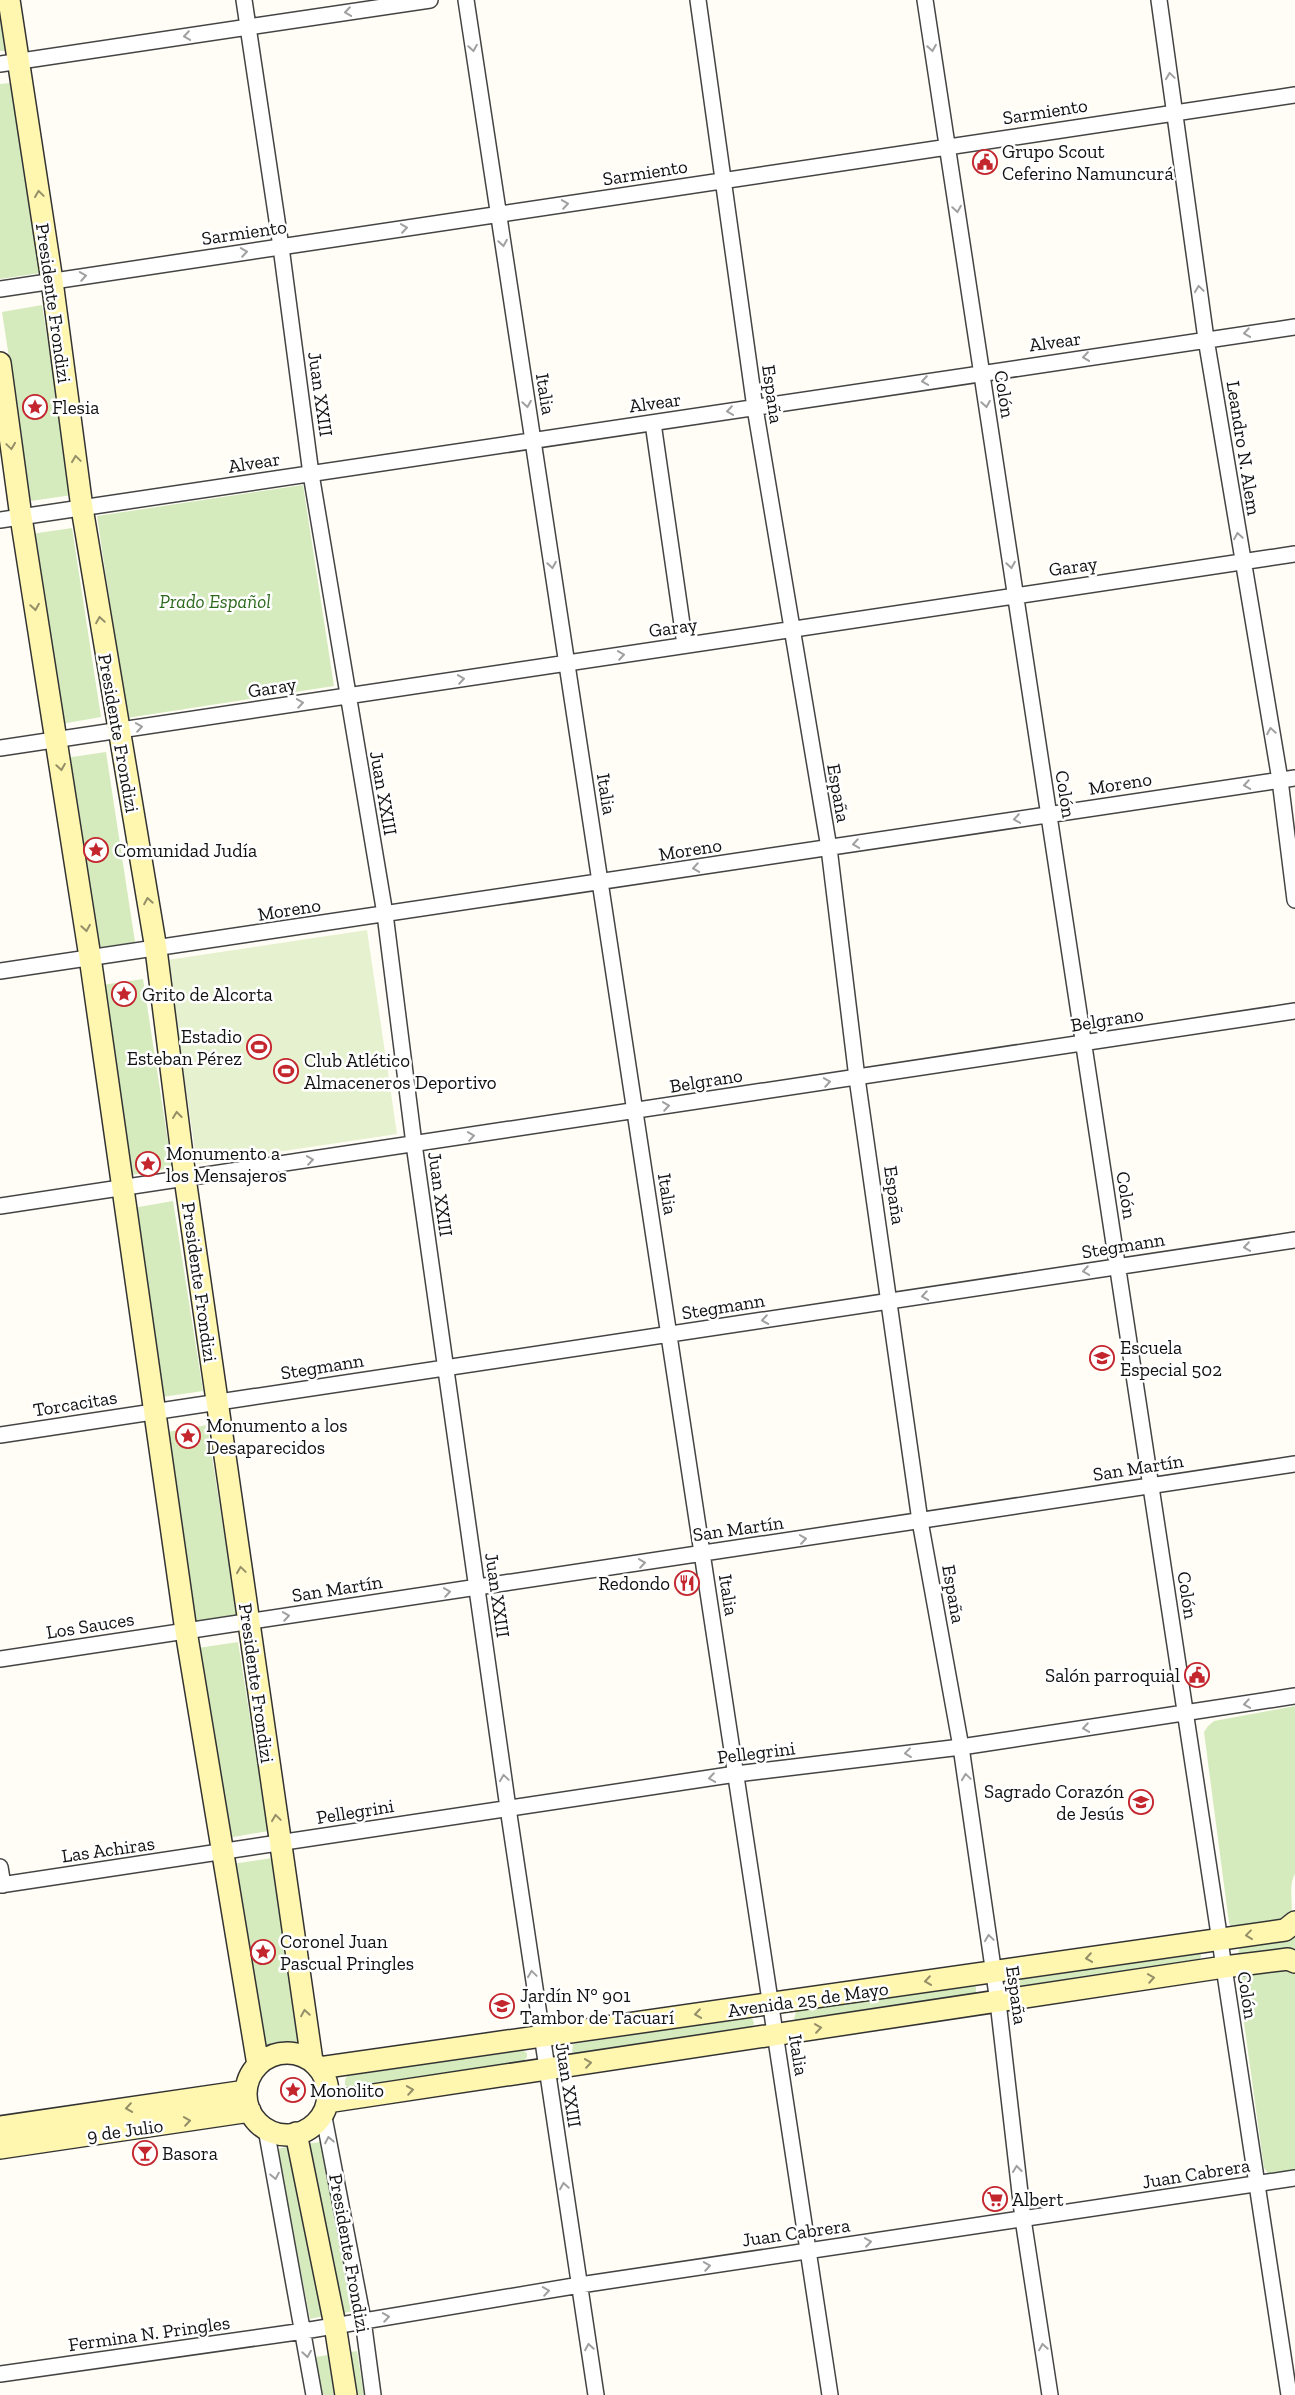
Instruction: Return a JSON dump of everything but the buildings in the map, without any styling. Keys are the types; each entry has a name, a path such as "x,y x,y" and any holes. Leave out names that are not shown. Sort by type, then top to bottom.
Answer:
{"main road":[{"name":"Presidente Frondizi","path":"9,0 10,63 52,281 82,508 156,949 185,1178 279,1842 316,2064"},
{"path":"0,363 10,519 56,739 90,957 186,1631 258,2065"},
{"name":"Avenida 25 de Mayo","path":"316,2064 542,2037 1285,1930 1295,1922"},
{"name":"Avenida 25 de Mayo","path":"325,2107 546,2069 1224,1967 1288,1959 1295,1962"},
{"path":"290,2053 316,2064 325,2078 328,2090 325,2107 312,2126 296,2133 286,2134 266,2128 257,2121 248,2101 252,2073 258,2065 267,2058 278,2054 290,2053"},
{"name":"9 de Julio","path":"0,2148 44,2131 248,2101"},
{"name":"9 de Julio","path":"0,2127 44,2131"},
{"name":"Presidente Frondizi","path":"296,2133 335,2325 346,2395"}],"street":[{"name":"Juan XXIII","path":"244,0 281,247 311,474 385,914 414,1144 508,1808 596,2395"},
{"path":"10,63 430,0"},
{"name":"Italia","path":"466,0 830,2395"},
{"name":"España","path":"698,0 755,408 790,630 829,848 857,1078 920,1521 961,1747 998,2002 1023,2219 1050,2395"},
{"name":"Colón","path":"925,0 1289,2395"},
{"name":"Leandro N. Alem","path":"1159,0 1206,339 1242,561 1288,779 1295,900"},
{"name":"Sarmiento","path":"0,289 1295,95"},
{"name":"Alvear","path":"10,519 755,408 982,372 1295,327"},
{"path":"653,423 685,645"},
{"name":"Garay","path":"0,748 1295,554"},
{"name":"Moreno","path":"0,971 1288,779"},
{"name":"Belgrano","path":"0,1206 1295,1011"},
{"name":"Stegmann","path":"156,1411 1295,1240"},
{"name":"Torcacitas","path":"0,1435 156,1411"},
{"name":"San Martín","path":"186,1631 1295,1464"},
{"name":"Los Sauces","path":"0,1659 186,1631"},
{"name":"Pellegrini","path":"222,1852 736,1774 961,1747 1295,1696"},
{"name":"Las Achiras","path":"1,1885 222,1852"},
{"path":"0,1867 1,1885"},
{"name":"Presidente Frondizi","path":"325,2107 363,2320 374,2395"},
{"path":"266,2128 314,2395"},
{"name":"Juan Cabrera","path":"304,2331 580,2285 1295,2178"},
{"name":"Fermina N. Pringles","path":"0,2374 304,2331"}],"green space":[{"path":"0,13 6,51 0,51"},
{"path":"10,83 40,273 0,279 0,84"},
{"path":"42,305 72,495 31,501 2,312"},
{"name":"Prado Español","path":"303,485 334,686 127,718 97,516"},
{"path":"72,528 101,717 61,724 31,534"},
{"path":"106,752 135,942 95,948 65,758"},
{"name":"Estadio Esteban Pérez","path":"367,930 397,1134 197,1164 167,960"},
{"path":"143,979 172,1168 132,1175 102,985"},
{"path":"173,1201 203,1391 162,1397 133,1208"},
{"path":"207,1425 237,1615 196,1622 167,1432"},
{"path":"238,1642 268,1831 228,1838 198,1648"},
{"path":"1295,1706 1295,1874 1291,1891 1292,1908 1290,1919 1232,1927 1229,1923 1204,1732 1214,1721"},
{"path":"272,1858 302,2048 261,2054 232,1864"},
{"path":"1295,1931 1295,1956 1239,1955 1238,1953 1241,1945"},
{"path":"1196,1950 1201,1953 1198,1961 1022,1988 1019,1985 1021,1977"},
{"path":"1295,1969 1295,2172 1269,2175 1264,2168 1238,1979 1241,1972"},
{"path":"971,1984 976,1987 976,1992 973,1995 798,2022 794,2019 796,2011"},
{"path":"749,2017 753,2020 754,2024 750,2028 575,2055 572,2052 573,2044"},
{"path":"522,2050 527,2053 524,2061 349,2088 345,2085 347,2076"},
{"path":"320,2142 353,2311 339,2314 306,2144"},
{"path":"291,2146 324,2316 310,2319 277,2149"},
{"path":"357,2351 364,2395 350,2395 344,2353"},
{"path":"328,2355 334,2395 321,2395 315,2357"}],"place":[{"name":"Grupo Scout Ceferino Namuncurá","path":"985,162"},
{"name":"Flesia","path":"35,407"},
{"name":"Comunidad Judía","path":"96,850"},
{"name":"Grito de Alcorta","path":"124,994"},
{"name":"Estadio Esteban Pérez","path":"259,1047"},
{"name":"Club Atlético Almaceneros Deportivo","path":"286,1071"},
{"name":"Monumento a los Mensajeros","path":"148,1164"},
{"name":"Escuela Especial 502","path":"1102,1358"},
{"name":"Monumento a los Desaparecidos","path":"188,1436"},
{"name":"Redondo","path":"687,1583"},
{"name":"Salón parroquial","path":"1197,1675"},
{"name":"Sagrado Corazón de Jesús","path":"1141,1802"},
{"name":"Coronel Juan Pascual Pringles","path":"263,1952"},
{"name":"Jardín N° 901 Tambor de Tacuarí","path":"502,2006"},
{"name":"Monolito","path":"293,2090"},
{"name":"Basora","path":"145,2153"},
{"name":"Albert","path":"995,2199"}]}
